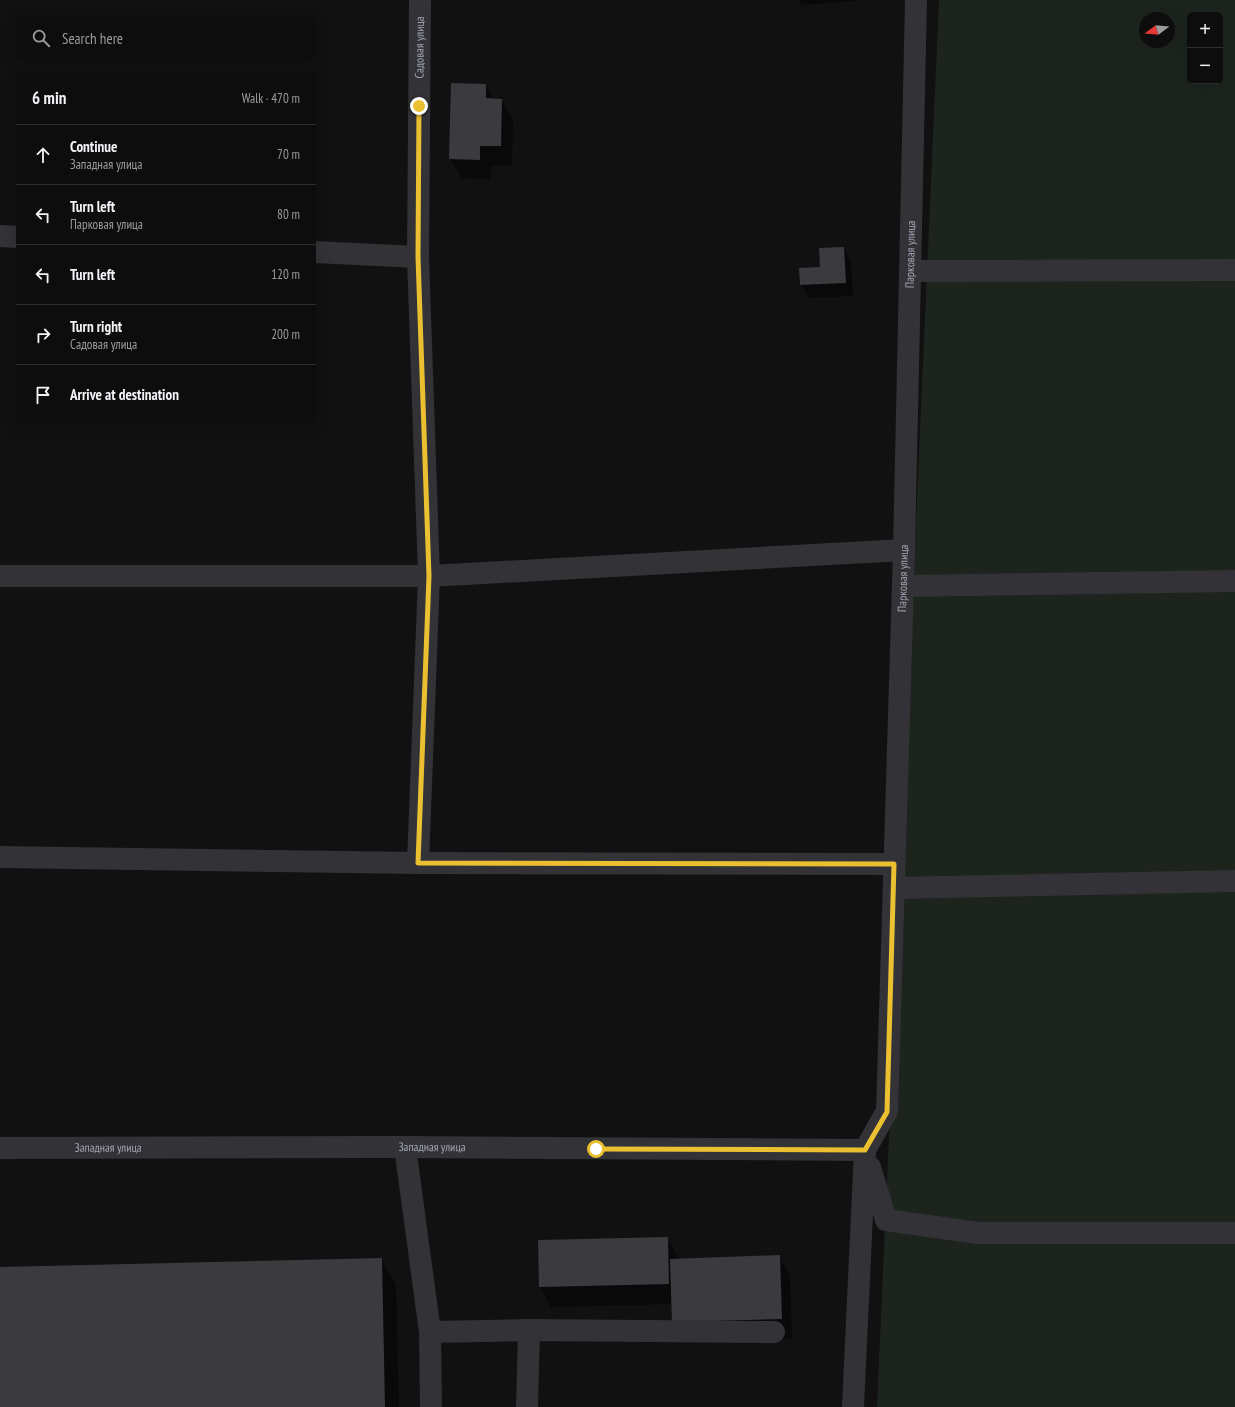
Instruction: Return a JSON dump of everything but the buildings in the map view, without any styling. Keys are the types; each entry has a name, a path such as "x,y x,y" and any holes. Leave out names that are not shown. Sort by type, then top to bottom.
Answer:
{"street":[{"name":"Садовая улица","path":"418,863 429,576 418,257 420,0"},
{"name":"Парковая улица","path":"865,1150 887,1112 904,550 916,0"},
{"path":"0,236 16,237"},
{"path":"316,252 418,257"},
{"path":"910,271 1235,270"},
{"path":"0,576 429,576 904,550"},
{"path":"903,586 1235,581"},
{"path":"0,857 418,863 894,864"},
{"path":"894,888 1235,881"},
{"path":"406,1147 430,1332 431,1407"},
{"name":"Западная улица","path":"0,1148 406,1147 865,1150"},
{"path":"865,1150 886,1220 978,1233 1235,1233"},
{"path":"853,1407 865,1150"},
{"path":"430,1332 530,1330 774,1332"},
{"path":"527,1407 530,1330"}],"shaded area":[{"path":"939,0 1235,0 1235,1407 877,1407"}],"route":[{"path":"419,106 418,257 429,576 418,863 894,864 887,1112 865,1150 596,1149"}]}
